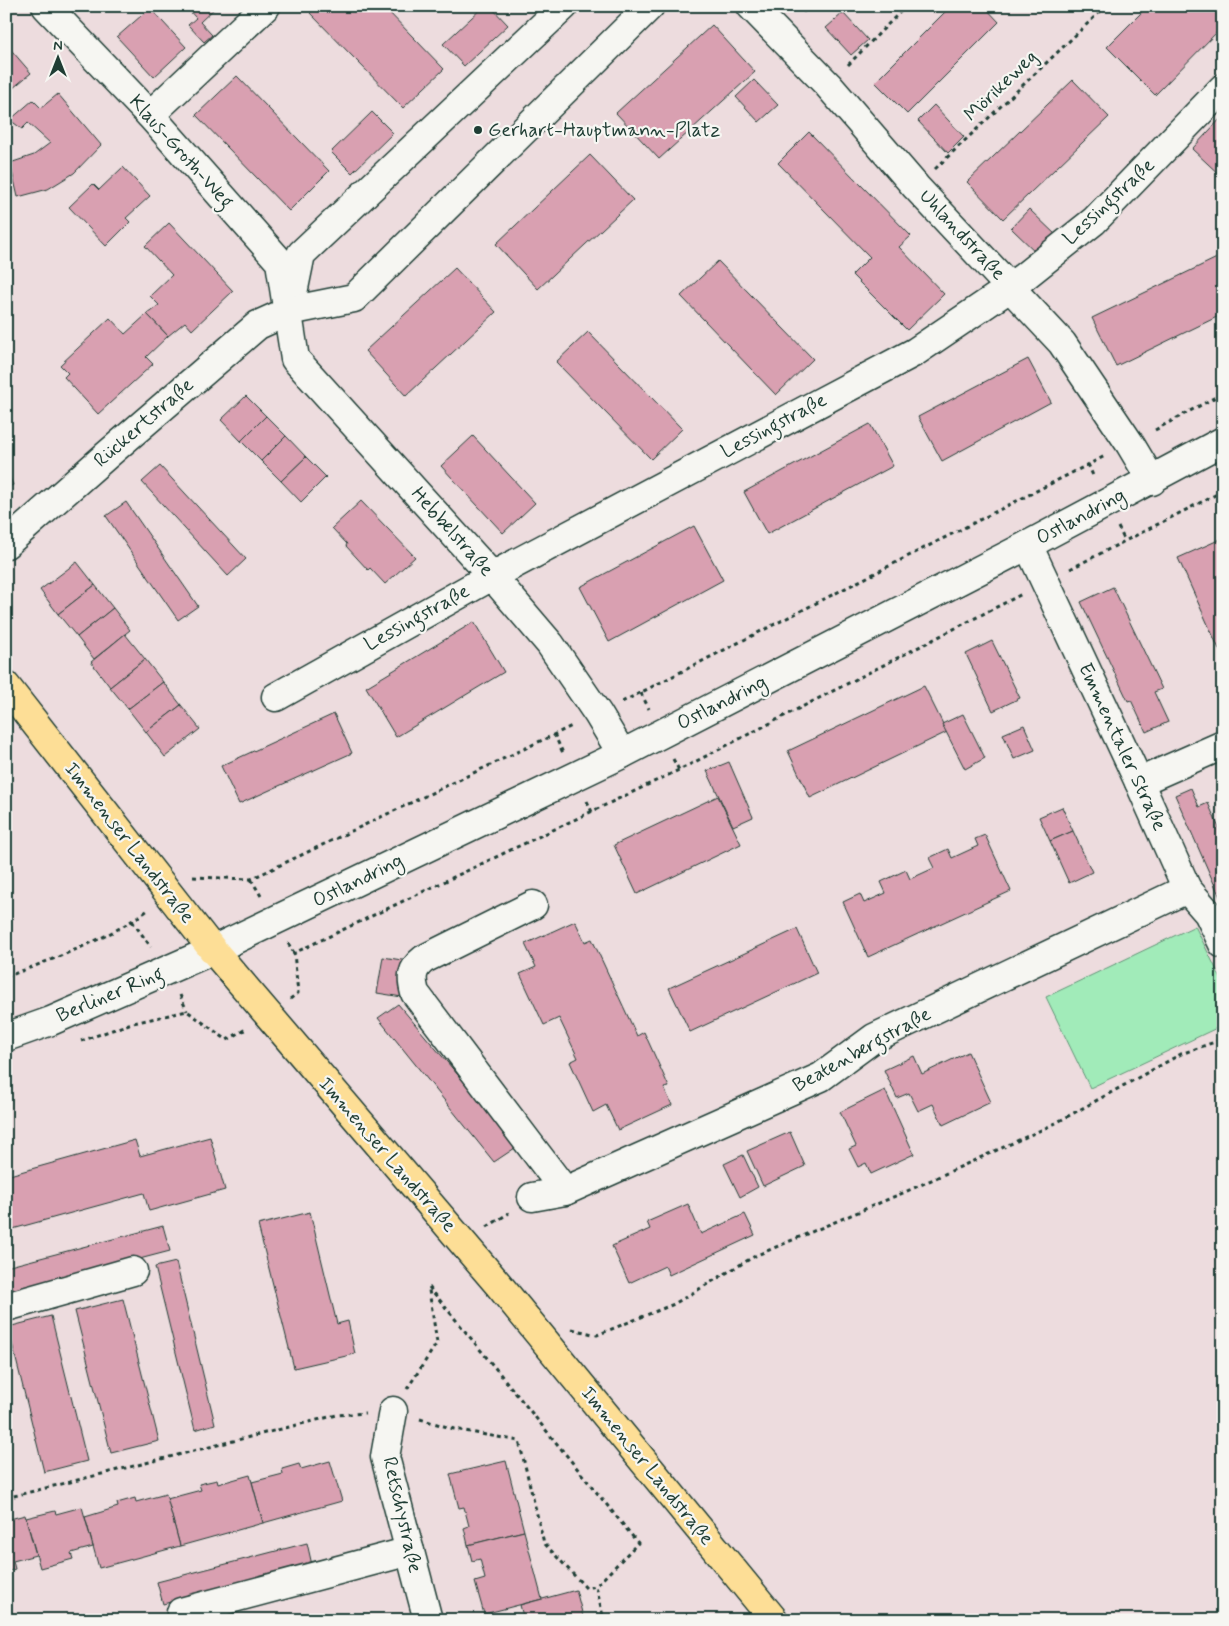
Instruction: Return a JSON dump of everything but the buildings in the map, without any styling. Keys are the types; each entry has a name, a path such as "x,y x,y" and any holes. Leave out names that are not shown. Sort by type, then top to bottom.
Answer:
{"main road":[{"name":"Immenser Landstraße","path":"6,686 213,950 498,1284 774,1620"}],"street":[{"name":"Klaus-Groth-Weg","path":"46,6 150,116 280,262 289,311"},
{"path":"150,116 266,6"},
{"path":"564,6 301,254 289,311 354,298 650,6"},
{"name":"Uhlandstraße","path":"751,6 828,85 916,187 1062,343 1130,444 1152,481"},
{"name":"Lessingstraße","path":"276,697 492,576 915,352 1011,287 1094,222 1223,88"},
{"name":"Rückertstraße","path":"6,544 106,455 258,325 289,311"},
{"name":"Hebbelstraße","path":"289,311 295,359 492,576 550,644 598,714 622,754"},
{"name":"Ostlandring","path":"213,950 622,754 1028,546 1152,481 1223,441"},
{"name":"Emmentaler Straße","path":"1028,546 1187,889 1208,913 1223,944"},
{"path":"1139,782 1223,745"},
{"name":"Beatenbergstraße","path":"532,1197 565,1191 821,1077 874,1038 1187,889"},
{"path":"533,905 424,959 413,970 412,977 416,993 565,1191"},
{"name":"Berliner Ring","path":"6,1037 51,1021 213,950"},
{"path":"6,1306 133,1271"},
{"name":"Retschystraße","path":"393,1411 385,1457 428,1620"},
{"path":"181,1612 410,1551"}],"path":[{"path":"828,85 906,6"},
{"name":"Mörikeweg","path":"916,187 1106,6"},
{"path":"6,977 82,948 132,921 191,877 251,879 598,714 1130,444 1223,393"},
{"path":"72,1044 129,1024 188,1011 227,1040 268,1016 298,993 294,953 679,770 1124,540 1223,491"},
{"path":"597,1335 674,1304 755,1256 905,1192 1052,1126 1181,1054 1223,1039"},
{"path":"6,1498 337,1415 393,1411 454,1429 519,1441 544,1543 586,1588 596,1586 638,1543 429,1288 437,1342 393,1411"},
{"path":"596,1586 604,1620"}],"green space":[{"path":"1195,926 1223,983 1223,1025 1090,1088 1046,997"}],"place":[{"name":"Gerhart-Hauptmann-Platz","path":"478,130"}]}
